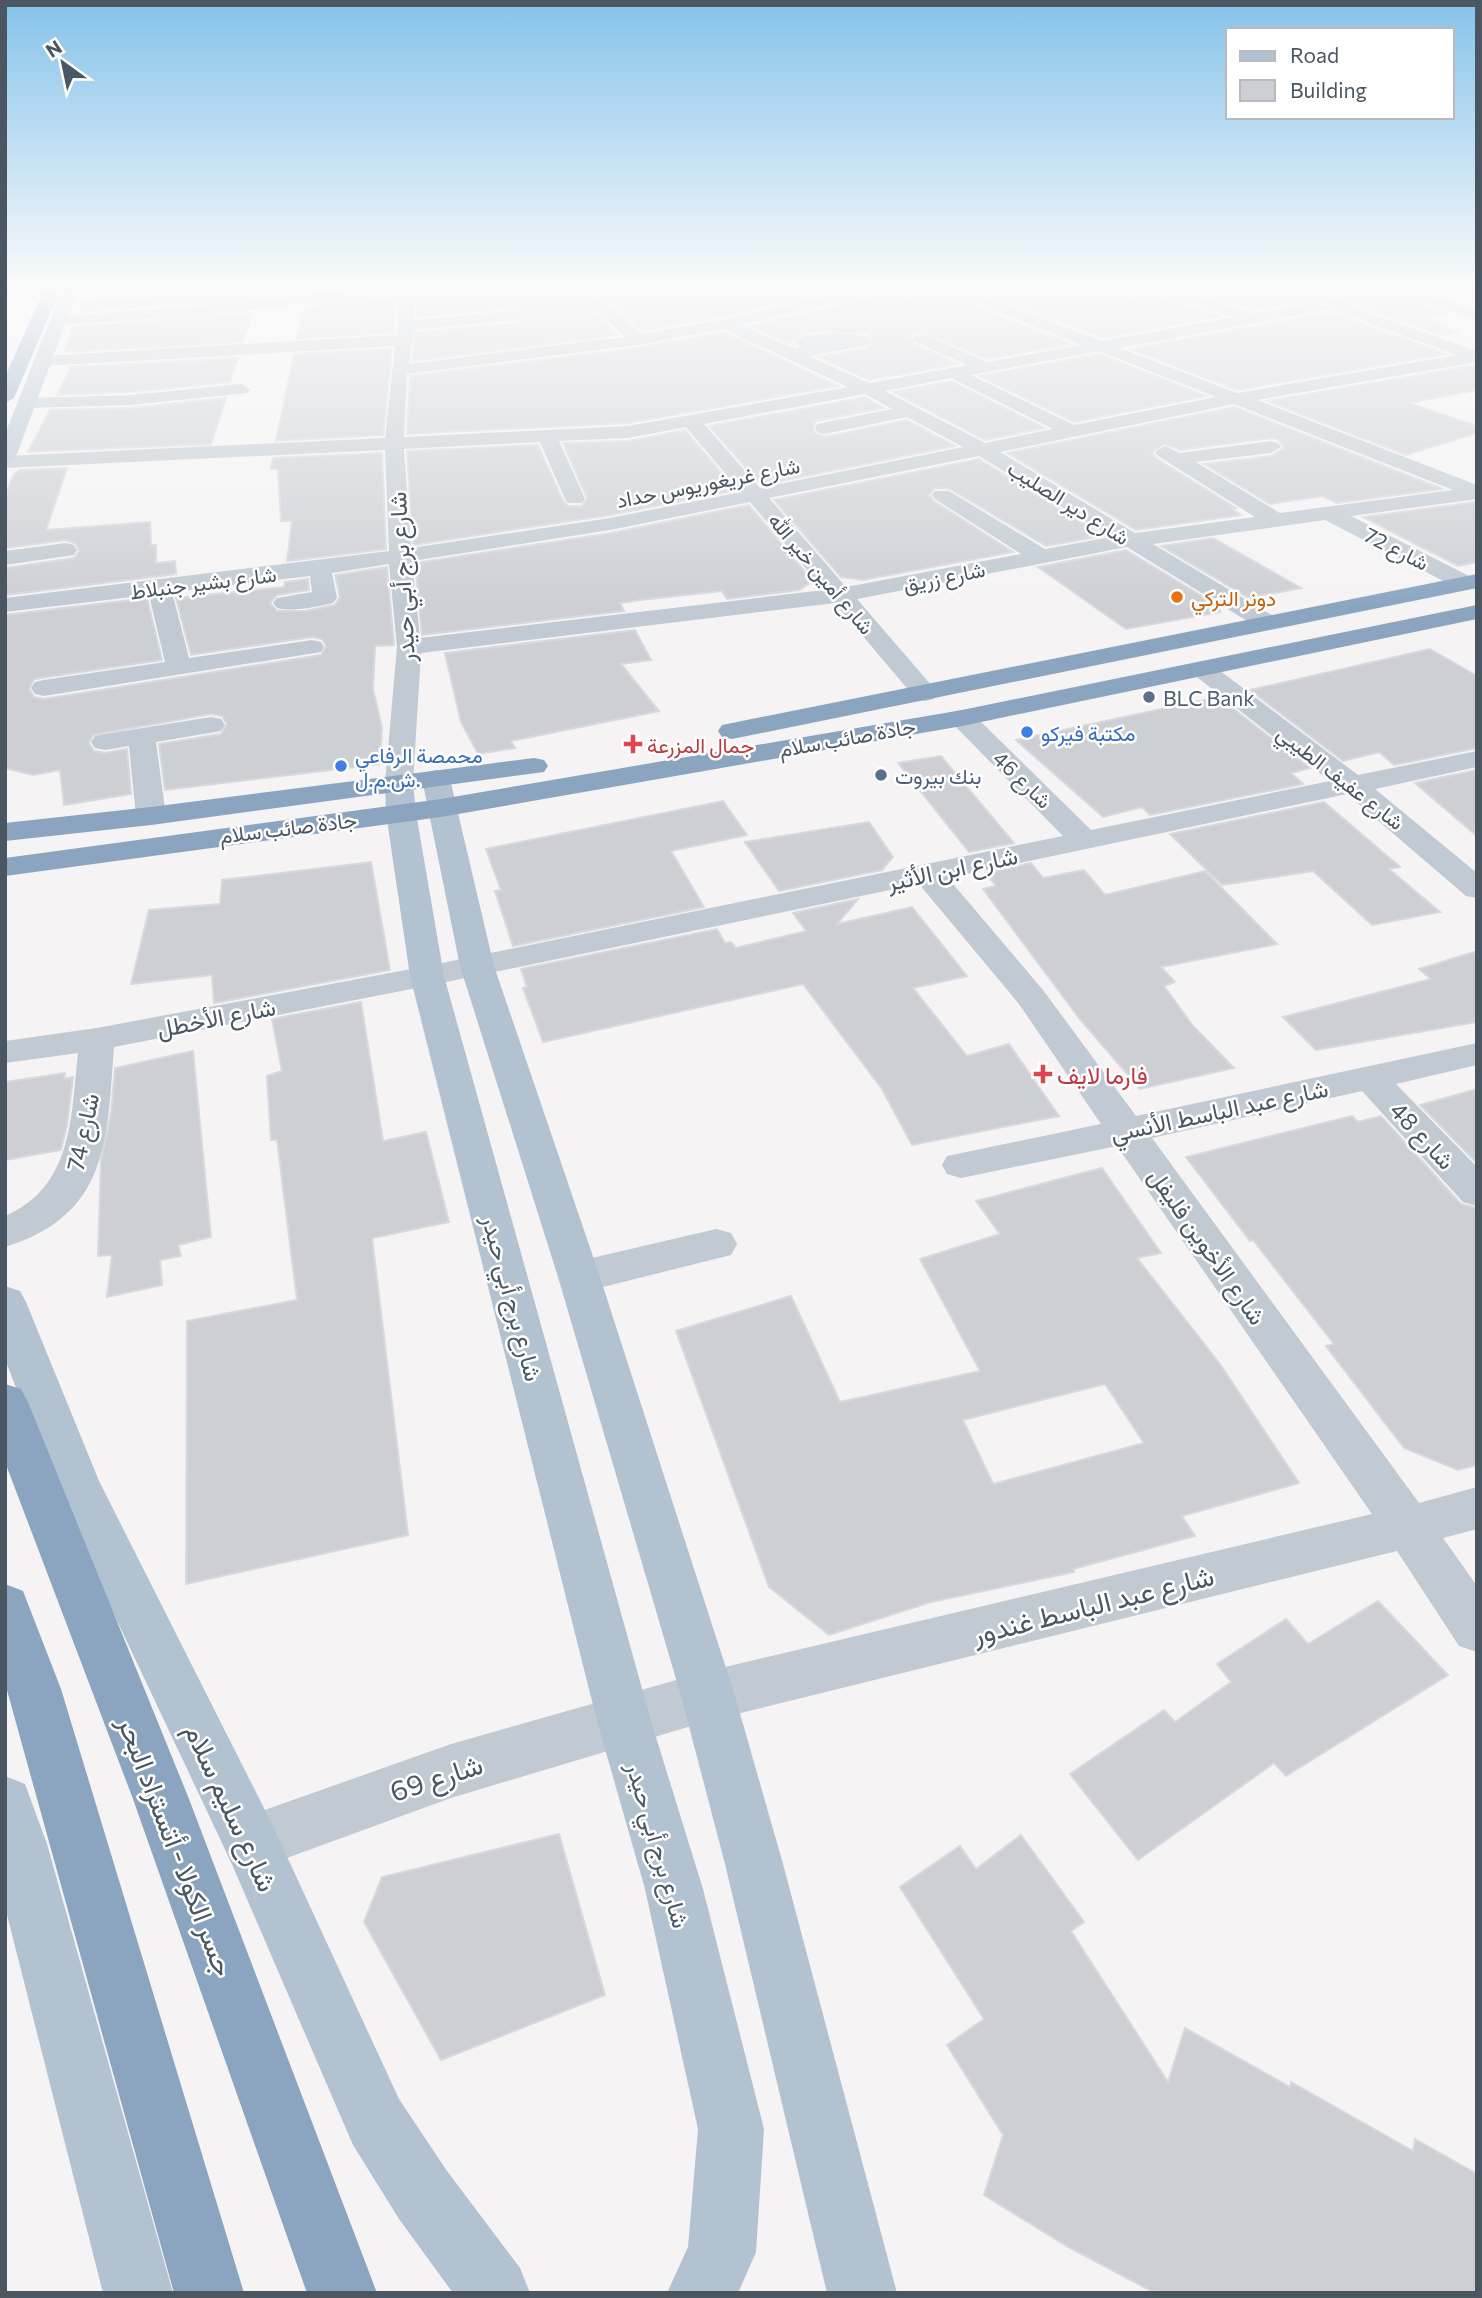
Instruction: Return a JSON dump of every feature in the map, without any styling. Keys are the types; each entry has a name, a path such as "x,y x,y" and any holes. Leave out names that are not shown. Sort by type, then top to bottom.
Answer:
{"highway":[{"name":"جادة صائب سلام","path":"713,735 1471,582"},
{"name":"جادة صائب سلام","path":"5,867 419,796 962,718 1477,611"},
{"name":"جادة صائب سلام","path":"5,832 151,817 419,796 660,745"},
{"name":"جسر الكولا - أتستراد البحر","path":"5,1402 161,1799 342,2293"},
{"path":"5,1607 34,1689 209,2293"}],"main road":[{"path":"5,460 25,427 27,403 31,392"},
{"name":"شارع برج أبي حيدر","path":"419,796 579,1277 708,1696 754,1864 862,2293"},
{"name":"شارع برج أبي حيدر","path":"419,796 427,976 624,1721 674,1889 732,2129 722,2252 702,2293"},
{"name":"شارع سليم سلام","path":"5,1302 76,1483 251,1842 376,2122 423,2194 495,2293"},
{"path":"10,1831 138,2293"}],"street":[{"path":"27,403 131,400 165,392"},
{"name":"شارع برج أبي حيدر","path":"398,392 394,443 419,796"},
{"path":"5,460 140,446 394,443 628,432 851,392"},
{"name":"شارع دير الصليب","path":"874,392 983,450 1266,622"},
{"path":"993,392 1071,431"},
{"path":"1224,392 1477,492"},
{"name":"شارع غريغوريوس حداد","path":"400,556 582,529 1272,392"},
{"path":"824,428 909,411"},
{"name":"شارع أمين خير الله","path":"692,422 925,693"},
{"path":"547,436 575,499"},
{"path":"1272,447 1171,455 1276,520"},
{"name":"شارع زريق","path":"409,647 839,596 1130,540 1477,492"},
{"path":"942,495 1040,556"},
{"name":"شارع 72","path":"1330,514 1471,582"},
{"path":"5,558 66,550"},
{"name":"شارع بشير جنبلاط","path":"5,605 400,556"},
{"path":"285,603 325,598 320,568"},
{"path":"159,587 179,667"},
{"path":"44,688 312,647"},
{"name":"شارع عفيف الطيبي","path":"1202,668 1352,784 1477,889"},
{"name":"شارع 46","path":"962,718 1085,841"},
{"path":"105,742 211,725"},
{"path":"141,736 151,817"},
{"name":"شارع ابن الأثير","path":"427,976 1477,759"},
{"name":"شارع الأخوين فليفل","path":"927,873 1031,997 1408,1527 1477,1629"},
{"name":"شارع الأخطل","path":"5,1052 97,1039 427,976"},
{"name":"شارع 74","path":"5,1232 40,1217 57,1203 70,1187 82,1154 97,1039"},
{"name":"شارع عبد الباسط الأنسي","path":"961,1164 1128,1131 1477,1054"},
{"name":"شارع 48","path":"1370,1078 1477,1192"},
{"path":"579,1277 716,1244"},
{"name":"شارع عبد الباسط غندور","path":"624,1721 708,1696 1477,1508"},
{"name":"شارع 69","path":"251,1842 452,1771 624,1721"}],"building":[{"path":"58,392 125,392 57,395"},
{"path":"286,392 387,392 383,435 276,441"},
{"path":"409,392 803,392 628,423 407,434"},
{"path":"893,392 973,392 1045,428 985,440"},
{"path":"1013,392 1197,392 1207,396 1074,422"},
{"path":"1318,392 1465,392 1408,403 1477,426 1477,433 1406,455 1267,401"},
{"path":"865,397 884,408 816,421 813,427 815,433 825,437 907,420 955,446 761,485 709,426"},
{"path":"226,398 211,444 28,452 50,410 131,408"},
{"path":"1234,407 1443,489 1336,503 1323,496 1270,504 1204,464 1271,456 1284,448 1279,440 1271,438 1180,450 1164,444 1152,452 1156,458 1236,508 1233,509 1241,515 1136,530 1007,453"},
{"path":"685,430 736,490 610,515 413,545 407,451 538,445 563,501 568,506 582,506 587,498 563,443 628,441"},
{"path":"382,453 386,549 287,561 292,521 281,521 278,469 271,469 273,458"},
{"path":"979,459 1104,536 1046,546 950,489 935,488 929,495 934,501 1013,552 863,580 841,577 774,500"},
{"path":"67,468 46,530 150,522 151,545 156,545 156,563 175,561 176,574 5,595 5,568 74,558 79,551 76,544 66,540 5,548 5,496 14,474 20,470"},
{"path":"1477,502 1477,562 1458,566 1363,517"},
{"path":"749,505 813,581 799,590 727,599 722,591 640,600 620,603 624,611 422,635 415,563 611,533"},
{"path":"1213,538 1301,588 1249,598 1161,546"},
{"path":"1126,550 1220,607 1220,612 1126,629 1038,567"},
{"path":"387,567 394,645 375,646 373,689 382,728 380,764 165,790 159,744 221,734 227,724 222,716 211,714 93,735 89,743 94,751 105,753 127,749 131,794 64,805 60,770 33,775 5,768 5,615 147,598 162,660 34,679 29,689 34,697 44,699 321,655 326,646 322,639 312,637 191,655 175,594 177,598 284,587 285,582 308,579 309,590 277,595 270,603 277,611 305,611 335,605 340,597 335,575"},
{"path":"635,630 651,660 621,664 659,711 511,741 515,748 478,754 461,722 445,653"},
{"path":"1430,649 1477,676 1477,748 1394,765 1379,752 1343,761 1250,690"},
{"path":"1218,697 1310,768 1291,773 1303,784 1150,815 1142,807 1103,817 1016,740"},
{"path":"941,756 1014,843 969,852 898,763"},
{"path":"1477,770 1477,836 1415,783"},
{"path":"723,801 747,835 671,851 704,907 513,946 495,891 501,890 486,849"},
{"path":"1324,802 1400,867 1389,869 1440,912 1372,925 1313,871 1222,885 1170,834"},
{"path":"869,822 893,857 882,870 779,891 745,842"},
{"path":"371,862 390,970 214,1003 212,975 131,984 149,910 220,904 222,880"},
{"path":"1031,863 1043,878 1084,870 1105,895 1205,871 1277,944 1161,967 1175,982 1164,986 1193,1026 1234,1068 1140,1089 1079,1018 983,889 996,886 986,873"},
{"path":"858,899 837,924 912,907 967,976 913,988 967,1056 1009,1044 1059,1116 912,1145 882,1089 803,984 543,1042 523,988 527,987 521,969 717,929 725,943 731,942 736,948 806,931 793,913"},
{"path":"1477,951 1477,1022 1316,1050 1283,1017 1431,979 1419,969"},
{"path":"361,1002 383,1141 426,1132 449,1222 372,1238 408,1535 186,1584 187,1321 297,1300 277,1140 271,1140 267,1076 282,1071 272,1019"},
{"path":"193,1051 211,1237 178,1245 181,1256 160,1260 162,1285 107,1297 112,1255 98,1256 101,1160 111,1113 115,1068"},
{"path":"65,1073 64,1079 73,1077 61,1150 5,1160 5,1082"},
{"path":"1477,1089 1477,1163 1420,1105"},
{"path":"1352,1116 1358,1122 1381,1116 1461,1204 1477,1208 1477,1465 1458,1470 1404,1448 1326,1346 1334,1344 1186,1157"},
{"path":"1102,1168 1161,1253 1137,1258 1220,1364 1299,1483 1182,1516 1195,1536 1073,1569 1074,1572 931,1602 829,1635 769,1587 676,1331 791,1296 840,1402 980,1371 920,1259 1000,1234 976,1201","holes":["1105,1384 1144,1443 993,1484 963,1420"]},
{"path":"1378,1601 1448,1675 1286,1776 1274,1763 1138,1860 1070,1774 1164,1710 1175,1722 1231,1682 1217,1664 1286,1619 1308,1644"},
{"path":"559,1834 605,1995 441,2060 364,1922 382,1877"},
{"path":"1021,1835 1084,1922 1071,1931 1168,2082 1185,2028 1290,2087 1291,2082 1413,2151 1415,2139 1477,2174 1477,2293 1155,2293 1068,2247 984,2195 1003,2135 947,2045 984,2019 900,1887 960,1846 976,1869"}],"place":[{"name":"دونر التركي","path":"1177,597"},
{"name":"BLC Bank","path":"1149,697"},
{"name":"مكتبة فيركو","path":"1027,732"},
{"name":"جمال المزرعة","path":"633,744"},
{"name":"محمصة الرفاعي ش.م.ل.","path":"341,766"},
{"name":"بنك بيروت","path":"881,775"},
{"name":"فارما لايف","path":"1043,1074"}]}
